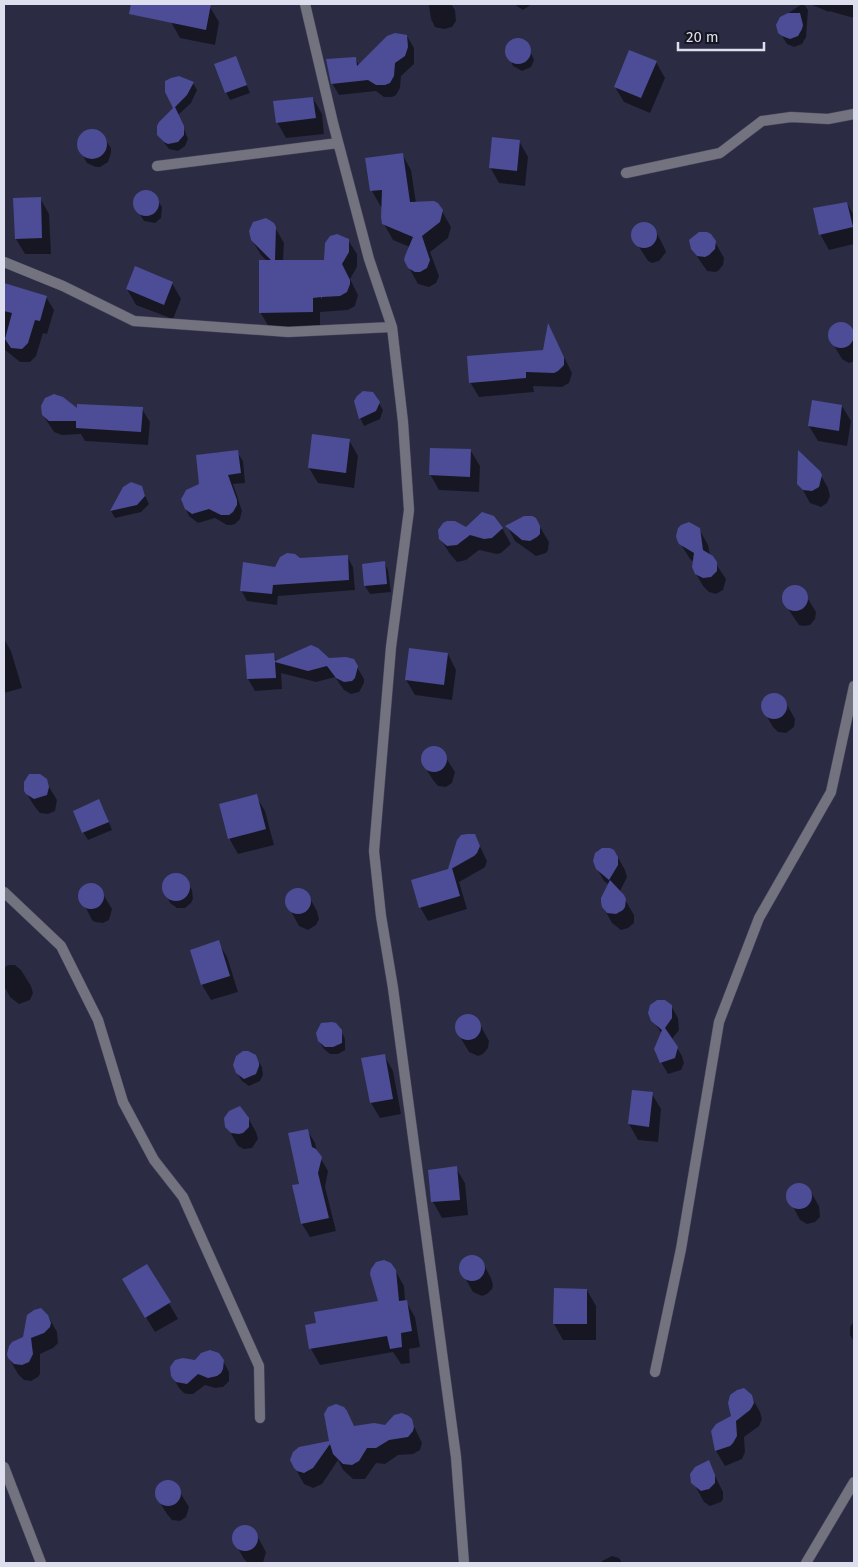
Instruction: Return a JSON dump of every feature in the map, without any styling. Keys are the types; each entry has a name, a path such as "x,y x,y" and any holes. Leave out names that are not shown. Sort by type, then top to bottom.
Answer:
{"street":[{"path":"305,4 338,143 369,259 392,327 403,422 409,510 391,647 374,851 381,916 395,998 456,1457 464,1563"},
{"path":"626,173 720,153 762,121 791,117 828,119 854,114"},
{"path":"158,166 338,143"},
{"path":"4,262 63,286 134,322 288,332 392,327"},
{"path":"655,1372 682,1248 720,1022 759,918 831,792 854,686"},
{"path":"4,892 60,946 98,1020 123,1102 154,1160 183,1197 259,1366 260,1418"},
{"path":"4,1467 41,1563"},
{"path":"806,1563 854,1482"}],"building":[{"path":"131,4 211,4 206,30 129,14"},
{"path":"788,13 800,13 803,25 798,36 790,39 778,33 776,25 780,17"},
{"path":"395,33 407,35 408,47 405,56 395,63 394,76 390,83 376,85 368,80 331,84 326,59 356,57 357,66 387,36"},
{"path":"518,38 527,42 531,51 527,60 518,64 509,60 505,51 509,42"},
{"path":"629,50 657,61 641,98 614,87"},
{"path":"236,56 247,85 225,93 214,64"},
{"path":"179,76 194,82 187,95 175,107 184,126 184,135 178,142 168,144 157,135 157,126 173,108 165,92 165,81"},
{"path":"313,97 316,118 276,123 273,101"},
{"path":"92,129 103,133 107,144 103,155 92,159 81,155 77,144 81,133"},
{"path":"492,137 520,140 517,171 489,168"},
{"path":"403,153 410,202 434,201 443,210 440,222 422,236 430,260 427,268 420,272 415,272 408,268 404,260 413,237 382,224 382,190 370,191 365,158"},
{"path":"146,190 155,194 159,203 155,212 146,216 137,212 133,203 137,194"},
{"path":"41,197 42,238 15,239 13,198"},
{"path":"847,202 853,227 819,235 813,208"},
{"path":"266,218 274,223 276,227 275,260 324,260 325,243 330,236 337,234 349,239 349,252 342,264 350,280 347,292 340,296 322,297 321,299 321,297 313,298 313,312 259,313 259,260 271,260 251,240 249,231 253,222"},
{"path":"644,222 653,226 657,235 653,244 644,248 635,244 631,235 635,226"},
{"path":"699,232 711,234 716,241 715,249 705,257 697,256 691,249 689,240"},
{"path":"135,266 173,282 164,305 126,289"},
{"path":"4,283 47,296 40,321 35,320 28,343 22,349 11,348 5,339 12,313 4,311"},
{"path":"841,322 850,326 854,335 850,344 841,348 832,344 828,335 832,326"},
{"path":"548,323 564,357 564,365 558,371 554,373 526,372 526,378 469,383 467,356 543,350"},
{"path":"363,391 373,392 380,402 376,411 359,419 354,401"},
{"path":"54,394 63,397 77,408 77,404 143,407 141,432 76,428 76,421 49,421 42,415 41,406 45,398"},
{"path":"812,400 842,405 839,431 808,426"},
{"path":"312,434 350,439 346,473 308,468"},
{"path":"430,448 471,449 470,477 429,475"},
{"path":"238,450 241,473 228,475 237,500 237,505 233,512 229,515 221,515 209,509 192,514 185,509 181,499 186,490 199,484 196,455"},
{"path":"798,450 822,475 819,487 812,491 803,490 797,484"},
{"path":"131,482 142,486 145,496 137,505 110,511 123,487"},
{"path":"482,512 494,516 503,528 492,538 484,539 470,535 457,545 447,546 439,539 438,530 443,523 455,521 466,527"},
{"path":"524,516 536,518 540,526 540,534 530,541 522,540 505,526"},
{"path":"689,522 700,528 703,550 713,556 717,562 717,571 711,577 703,578 695,574 692,567 694,553 679,544 677,540 678,528"},
{"path":"287,553 295,554 300,558 348,555 349,580 273,585 272,594 240,591 243,562 275,567 280,557"},
{"path":"385,561 387,584 364,586 362,564"},
{"path":"795,585 804,589 808,598 804,607 795,611 786,607 782,598 786,589"},
{"path":"311,645 318,648 329,658 346,657 354,659 358,666 355,678 352,681 344,682 336,678 327,666 308,671 275,662 276,678 247,679 245,655 274,653 275,661"},
{"path":"409,648 448,653 444,685 405,680"},
{"path":"774,693 783,697 787,706 783,715 774,719 765,715 761,706 765,697"},
{"path":"434,746 443,750 447,759 443,768 434,772 425,768 421,759 425,750"},
{"path":"29,774 40,774 47,779 49,787 47,795 34,799 26,794 24,782"},
{"path":"257,794 266,829 228,839 219,804"},
{"path":"99,799 109,822 82,833 73,811"},
{"path":"475,834 480,846 477,853 452,868 460,896 419,908 411,880 448,869 457,840 461,835"},
{"path":"602,848 614,850 618,857 618,865 609,880 596,869 593,861 595,853"},
{"path":"176,873 186,877 190,887 186,897 176,901 166,897 162,887 166,877"},
{"path":"610,880 626,899 623,910 616,914 607,913 602,907 601,902 601,898"},
{"path":"91,883 100,887 104,896 100,905 91,909 82,905 78,896 82,887"},
{"path":"298,888 307,892 311,901 307,910 298,914 289,910 285,901 289,892"},
{"path":"219,940 230,976 201,985 190,950"},
{"path":"657,1000 665,1000 672,1005 672,1018 665,1028 678,1047 675,1058 660,1063 654,1049 662,1030 651,1021 648,1013 650,1005"},
{"path":"468,1014 477,1018 481,1027 477,1036 468,1040 459,1036 455,1027 459,1018"},
{"path":"321,1023 336,1023 342,1030 342,1043 333,1047 325,1047 318,1041 316,1033"},
{"path":"243,1051 256,1055 259,1063 256,1074 244,1079 236,1073 233,1065 236,1056"},
{"path":"385,1054 393,1099 370,1103 361,1058"},
{"path":"632,1090 653,1092 649,1127 628,1124"},
{"path":"240,1106 249,1118 249,1127 243,1133 231,1133 225,1127 224,1118 229,1111"},
{"path":"308,1129 312,1147 322,1157 318,1173 329,1218 301,1224 292,1185 299,1184 288,1133"},
{"path":"457,1166 460,1200 431,1202 428,1170"},
{"path":"799,1183 808,1187 812,1196 808,1205 799,1209 790,1205 786,1196 790,1187"},
{"path":"472,1255 481,1259 485,1268 481,1277 472,1281 463,1277 459,1268 463,1259"},
{"path":"384,1260 391,1263 396,1270 399,1301 407,1300 412,1331 401,1333 402,1347 390,1349 387,1336 309,1349 305,1325 316,1323 314,1312 378,1301 370,1274 376,1262"},
{"path":"147,1264 171,1302 145,1318 122,1279"},
{"path":"554,1288 587,1289 587,1324 553,1324"},
{"path":"41,1308 48,1315 51,1323 50,1327 44,1333 31,1338 33,1354 29,1362 22,1365 14,1364 8,1358 9,1346 12,1342 23,1337 27,1315"},
{"path":"210,1350 219,1353 224,1360 221,1373 208,1378 198,1374 187,1384 176,1382 173,1379 170,1367 175,1360 183,1358 195,1360 201,1353"},
{"path":"744,1388 752,1395 754,1403 750,1410 736,1421 737,1436 733,1443 730,1446 715,1451 711,1431 716,1424 731,1416 728,1403 730,1395"},
{"path":"336,1404 344,1407 354,1426 374,1423 385,1425 394,1415 402,1413 412,1419 413,1431 408,1437 389,1440 376,1448 367,1448 359,1461 352,1465 343,1464 333,1454 330,1444 313,1468 304,1473 297,1471 290,1460 293,1452 299,1447 329,1441 324,1414 328,1407"},
{"path":"709,1460 715,1475 715,1483 709,1489 701,1491 691,1483 690,1474 695,1467"},
{"path":"168,1480 177,1484 181,1493 177,1502 168,1506 159,1502 155,1493 159,1484"},
{"path":"245,1525 254,1529 258,1538 254,1547 245,1551 236,1547 232,1538 236,1529"}]}
